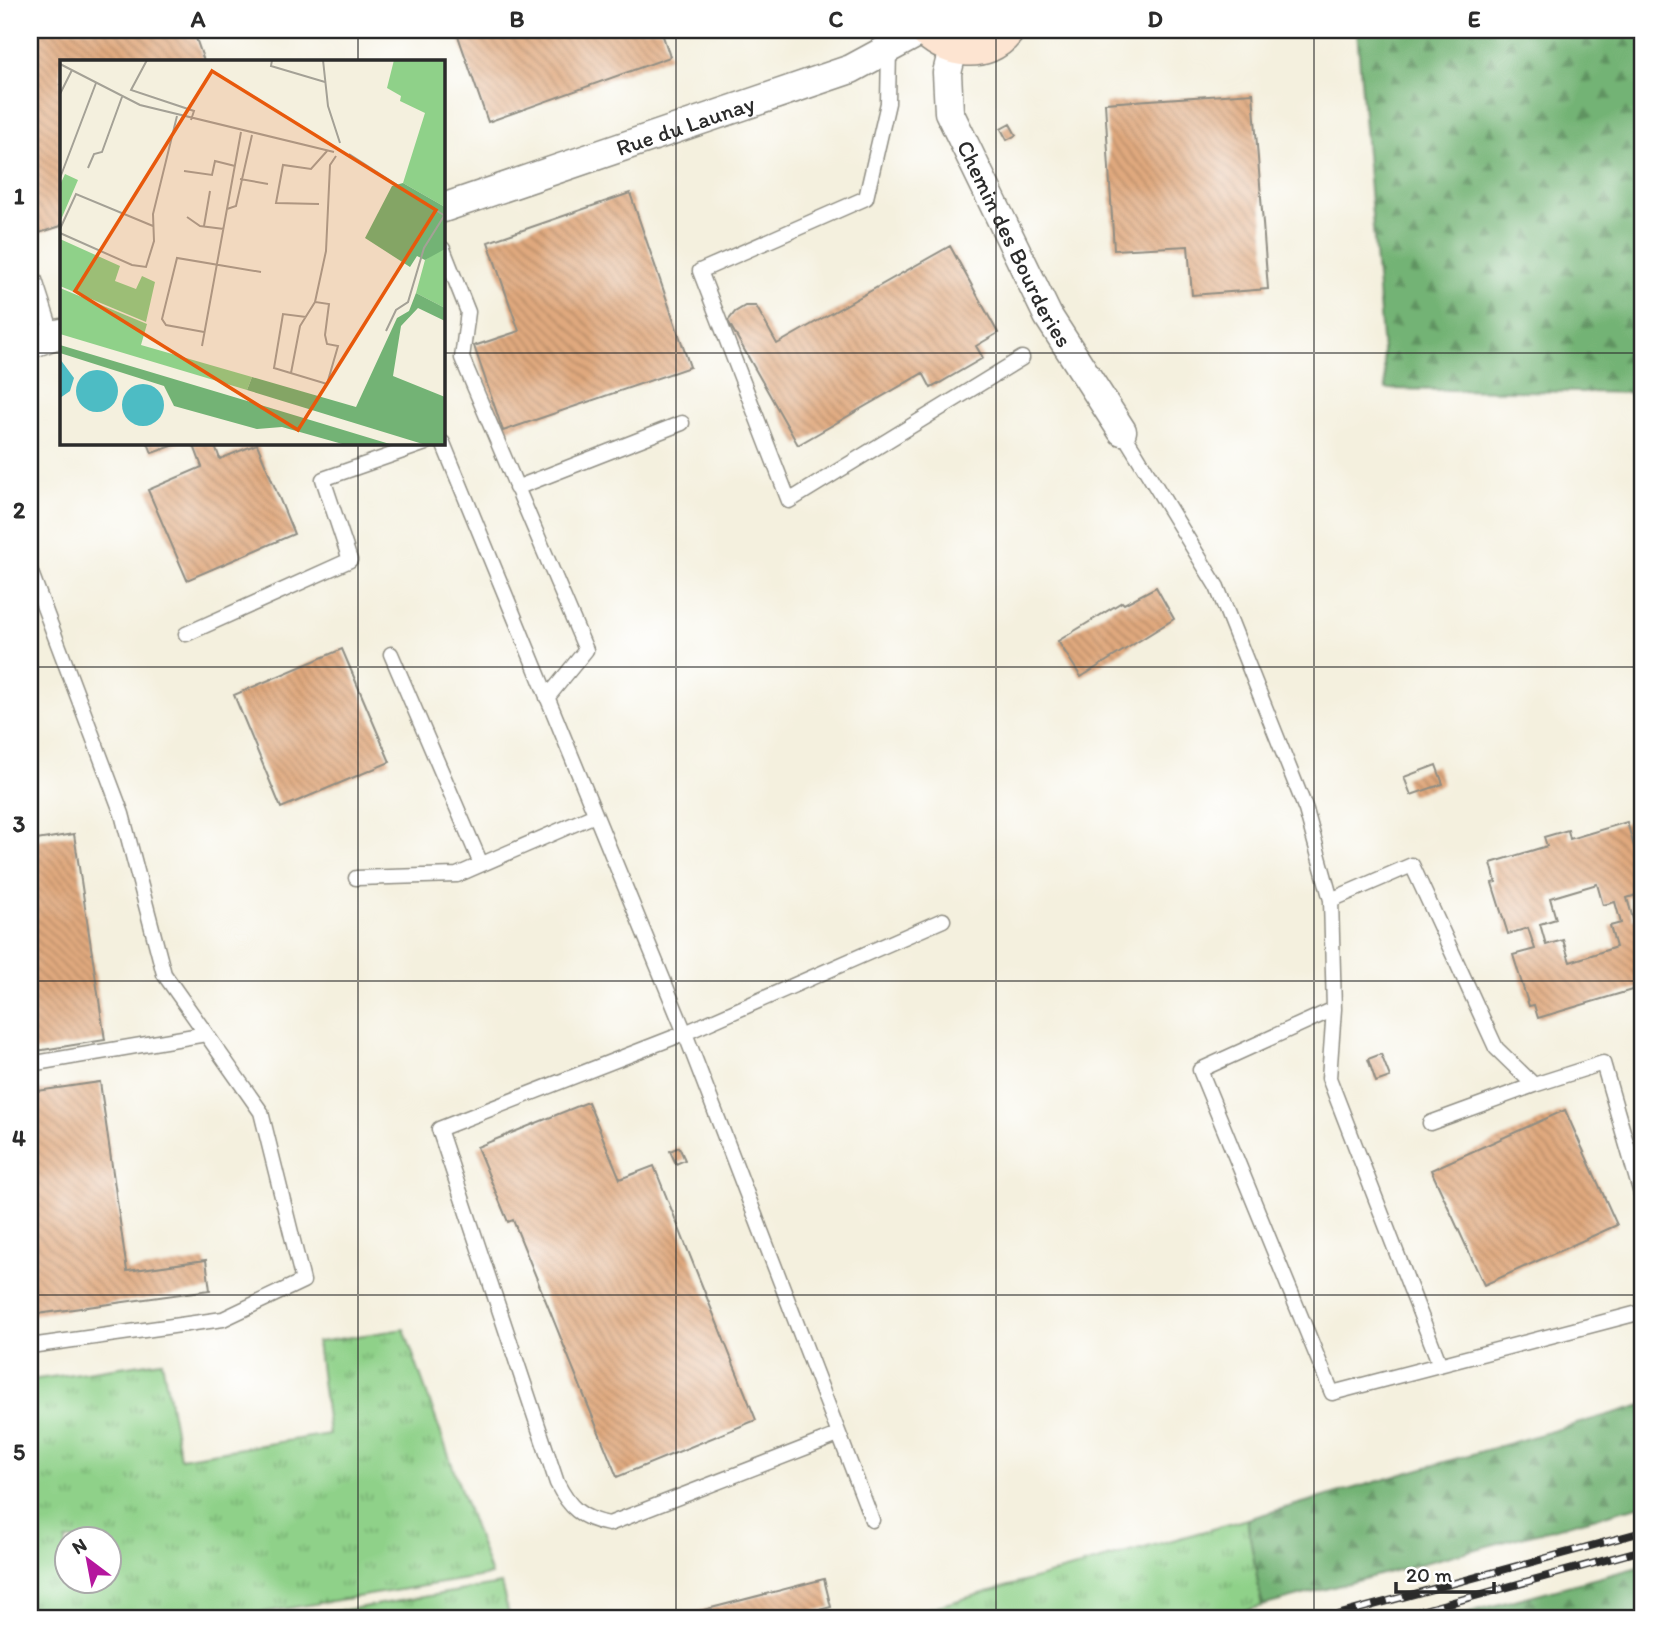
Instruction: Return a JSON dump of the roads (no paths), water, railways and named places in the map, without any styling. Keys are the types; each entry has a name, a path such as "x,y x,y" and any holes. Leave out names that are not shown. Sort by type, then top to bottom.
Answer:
{"street":[{"path":"935,35 970,47 987,43 1005,30"},
{"name":"Rue du Launay","path":"444,208 851,69 889,48 935,35"},
{"name":"Chemin des Bourderies","path":"935,35 947,73 949,112 1048,316 1122,430"}],"lane":[{"path":"889,48 888,103 866,198 699,271 789,502 1022,358"},
{"path":"444,252 468,312 462,358 586,650 547,698"},
{"path":"30,282 35,280 48,338"},
{"path":"516,488 682,423"},
{"path":"1122,430 1217,587 1306,810 1331,900 1334,1009 1329,1078 1440,1365"},
{"path":"186,634 350,560 323,479 423,444"},
{"path":"443,444 685,1033 872,1520"},
{"path":"30,570 122,814 164,974 261,1112 303,1281 223,1319 30,1346"},
{"path":"391,654 481,864"},
{"path":"356,878 457,875 595,815"},
{"path":"1331,900 1412,865 1496,1048 1535,1085"},
{"path":"838,1436 609,1524 589,1521 568,1505 557,1483 439,1129 685,1033 943,920"},
{"path":"1334,1009 1200,1070 1332,1393 1642,1312"},
{"path":"30,1064 206,1034"},
{"path":"1430,1124 1603,1063 1642,1197"}],"railway":[{"path":"1326,1618 1642,1532"},
{"path":"1395,1618 1642,1550"}]}
